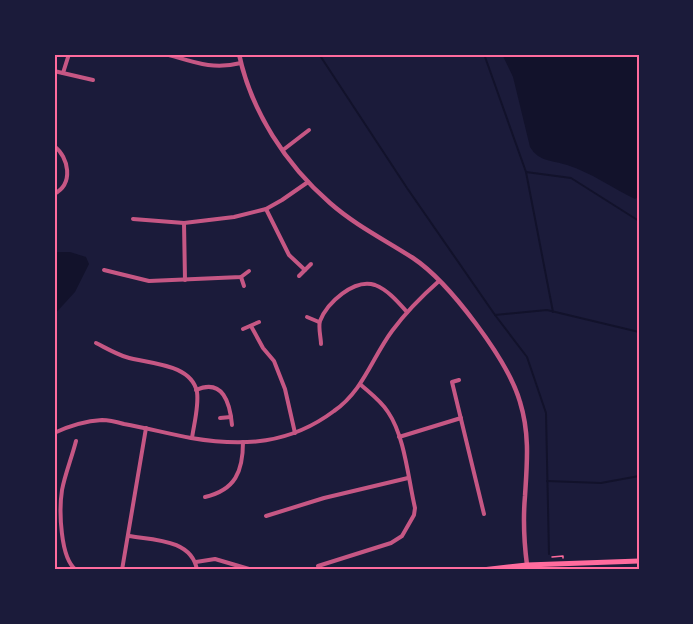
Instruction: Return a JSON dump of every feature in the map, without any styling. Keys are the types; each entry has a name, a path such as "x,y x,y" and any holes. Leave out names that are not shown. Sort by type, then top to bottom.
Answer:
{"main road":[{"path":"482,570 526,565 639,561"}],"street":[{"path":"63,74 69,54"},
{"path":"166,54 205,65 223,67 241,63"},
{"path":"239,54 248,85 268,130 308,182 348,217 414,259 439,281 492,345 509,373 520,401 528,432 524,531 526,565"},
{"path":"54,71 93,81"},
{"path":"283,150 309,130"},
{"path":"54,146 61,151 68,177 66,185 54,194"},
{"path":"133,219 184,223 234,217 266,209 308,182"},
{"path":"266,209 289,255 305,270"},
{"path":"184,223 184,280"},
{"path":"299,276 311,264"},
{"path":"104,270 149,281 241,277 249,271"},
{"path":"241,277 244,286"},
{"path":"54,433 82,423 104,420 192,438 243,442 272,440 296,434 337,410 361,385 391,332 407,312 439,281"},
{"path":"321,344 319,322 344,291 359,284 374,284 391,294 407,312"},
{"path":"307,317 319,322"},
{"path":"243,329 259,322"},
{"path":"251,326 262,348 274,361 285,389 296,434"},
{"path":"96,343 122,357 167,366 181,372 191,381 196,390 197,401 192,438"},
{"path":"459,380 452,381 484,514"},
{"path":"318,566 391,543 402,536 414,515 415,508 399,437 387,410 361,385"},
{"path":"196,390 204,386 212,386 220,390 226,399 232,425"},
{"path":"220,418 231,417"},
{"path":"399,437 461,418"},
{"path":"122,570 146,428"},
{"path":"76,441 62,490 62,527 66,556 76,570"},
{"path":"205,497 227,489 234,481 240,469 243,442"},
{"path":"266,516 324,498 408,478"},
{"path":"54,527 62,527"},
{"path":"129,536 172,543 183,548 196,562 197,570"},
{"path":"196,562 215,559 249,569"}],"path":[{"path":"552,557 563,556"}],"shaded area":[{"path":"502,54 639,54 639,196 635,199 585,172 546,160 534,152 530,147 513,77"},
{"path":"54,252 70,252 86,257 89,264 75,292 54,315"}],"waterway":[{"path":"319,54 407,188 527,357 546,413 549,554"},
{"path":"484,54 526,172 553,312"},
{"path":"526,172 571,178 639,221"},
{"path":"495,315 547,310 639,332"},
{"path":"547,481 601,483 639,476"}]}
